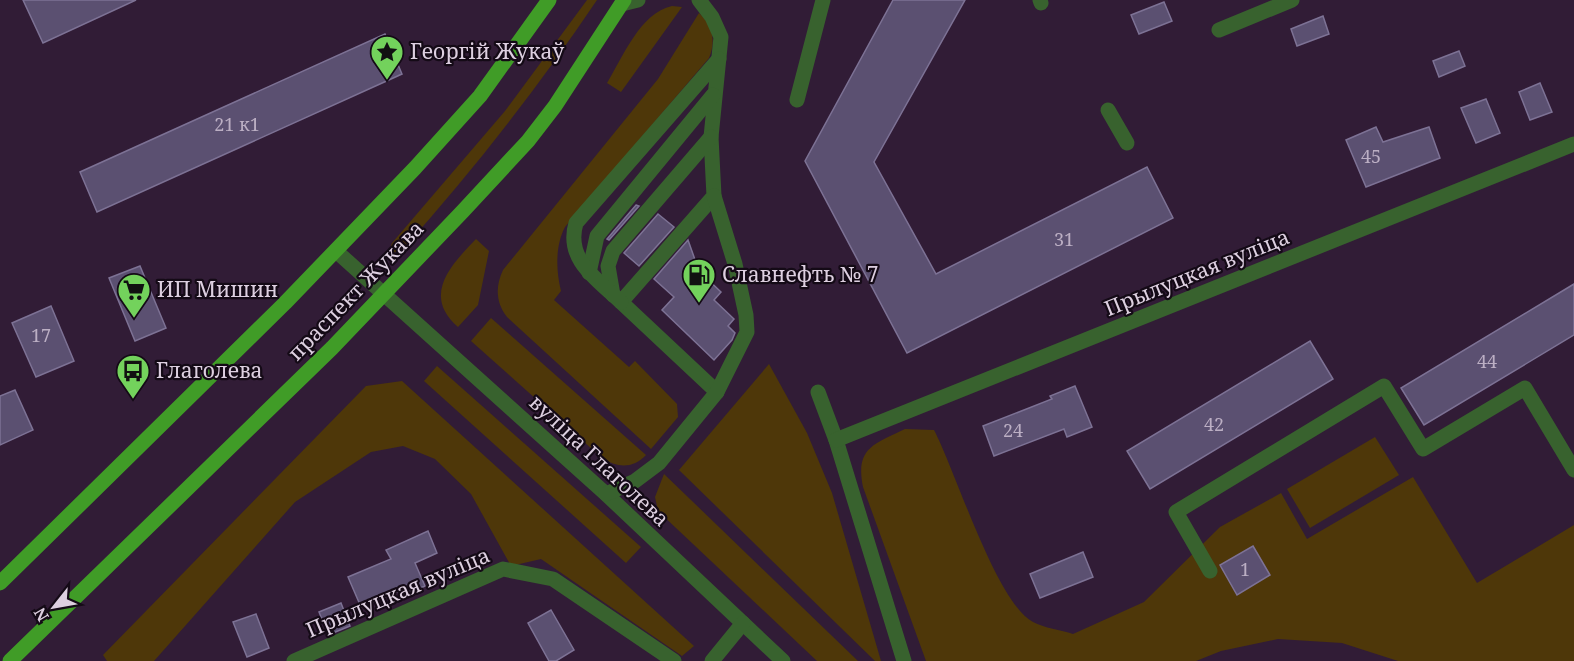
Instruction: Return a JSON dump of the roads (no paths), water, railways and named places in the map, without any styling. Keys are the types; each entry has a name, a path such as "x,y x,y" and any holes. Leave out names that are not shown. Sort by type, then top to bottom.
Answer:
{"main road":[{"name":"праспект Жукава","path":"0,583 336,251 480,96 549,0"},
{"name":"праспект Жукава","path":"10,661 385,294 528,141 555,106 623,2"}],"street":[{"path":"623,2 638,0"},
{"path":"606,494 635,481 659,463 717,392 747,332 746,315 735,264 714,196 711,136 713,95 721,57 721,37 712,17 699,0"},
{"path":"796,100 823,0"},
{"path":"1219,30 1292,0"},
{"path":"717,392 589,273 574,253 572,236 576,223 721,57"},
{"path":"589,273 597,236 713,95"},
{"path":"1108,110 1127,143"},
{"path":"617,298 608,267 613,251 711,136"},
{"name":"Прылуцкая вуліца","path":"836,440 1574,144"},
{"path":"617,298 714,196"},
{"name":"вуліца Глаголева","path":"336,251 606,494 783,661"},
{"path":"1210,571 1176,512 1384,386 1423,449 1525,388 1574,470"},
{"path":"818,392 836,440 903,660"},
{"name":"Прылуцкая вуліца","path":"294,661 503,569 553,579 674,661"},
{"path":"712,661 743,622"}],"place":[{"name":"Георгій Жукаў","path":"387,81"},
{"name":"Славнефть № 7","path":"699,304"},
{"name":"ИП Мишин","path":"134,319"},
{"name":"Глаголева","path":"133,400"}]}
